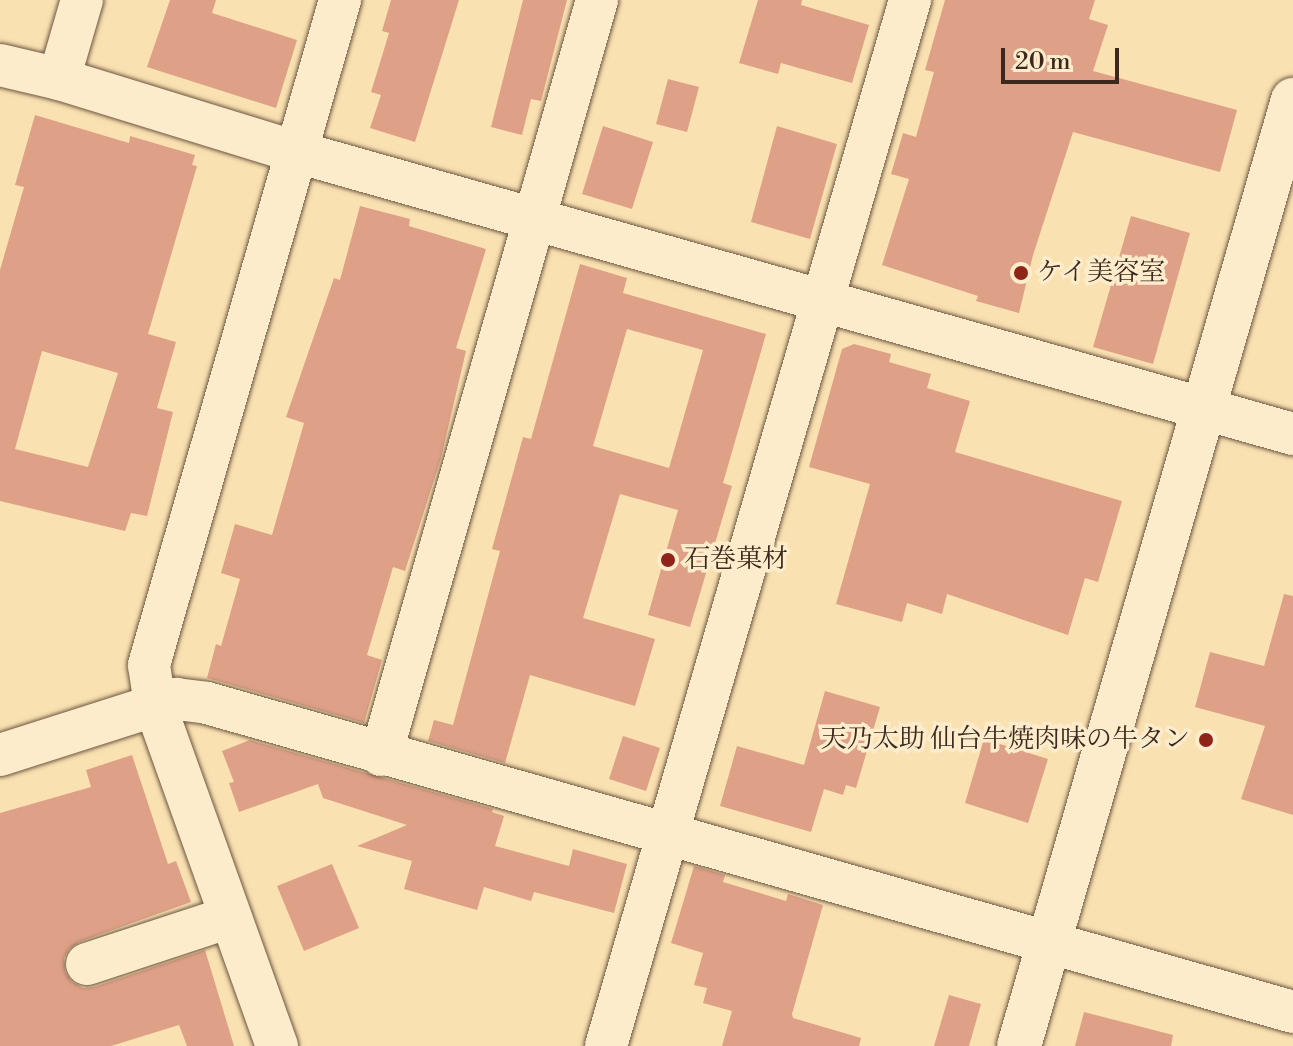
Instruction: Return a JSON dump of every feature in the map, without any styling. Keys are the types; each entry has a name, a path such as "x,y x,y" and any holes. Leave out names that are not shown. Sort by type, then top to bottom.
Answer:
{"street":[{"path":"59,79 82,0"},
{"path":"277,1046 155,705 149,665 340,0"},
{"path":"381,755 597,0"},
{"path":"606,1046 910,0"},
{"path":"0,65 59,79 297,152 1293,434"},
{"path":"1019,1046 1293,100"},
{"path":"0,755 176,699 207,703 1293,1012"},
{"path":"87,964 230,917"}],"building":[{"path":"170,0 216,0 212,13 297,40 276,108 147,67"},
{"path":"391,0 459,0 415,142 370,128 381,95 371,92 389,33 382,31"},
{"path":"523,0 567,0 541,101 531,99 522,135 491,127"},
{"path":"758,0 802,0 801,5 869,25 852,83 781,63 778,74 739,63"},
{"path":"945,0 1095,0 1089,19 1108,25 1093,71 1237,110 1220,172 1073,132 1033,255 1019,313 976,301 978,296 882,265 909,179 891,174 903,133 916,137 934,72 925,70"},
{"path":"668,79 699,87 687,132 656,124"},
{"path":"35,115 129,143 130,136 195,155 192,165 197,166 148,334 176,342 157,408 173,412 147,516 131,513 125,531 0,501 0,270 24,187 15,185","holes":["42,351 118,373 88,467 15,449"]},
{"path":"603,126 653,142 632,209 582,194"},
{"path":"777,126 837,144 810,239 751,222"},
{"path":"360,206 410,219 409,226 486,249 456,348 466,351 441,458 405,571 393,567 367,655 382,660 364,723 207,678 216,644 221,646 240,579 221,573 235,524 272,535 304,423 286,417 334,278 340,280"},
{"path":"1131,216 1190,233 1153,364 1093,347"},
{"path":"580,264 627,278 623,293 766,334 723,483 732,486 690,627 648,615 678,510 620,494 583,618 655,639 635,706 530,675 505,763 428,741 434,720 453,725 500,551 492,549 523,437 531,439","holes":["627,329 703,350 669,468 593,446"]},
{"path":"854,344 891,354 889,362 931,374 927,388 970,401 955,452 1122,501 1098,582 1085,578 1068,635 947,594 942,614 907,603 902,622 836,604 870,484 809,467 842,349"},
{"path":"1284,594 1293,596 1293,815 1241,799 1265,726 1195,707 1210,652 1264,666"},
{"path":"825,691 880,707 856,788 846,785 843,795 824,789 811,832 720,806 737,746 804,765"},
{"path":"623,736 660,748 646,791 609,779"},
{"path":"984,739 1048,759 1028,823 965,803"},
{"path":"250,740 493,809 492,812 504,816 495,846 569,866 573,849 627,864 614,913 534,892 531,901 484,887 477,910 404,889 412,861 357,846 407,825 323,798 318,784 239,812 229,783 234,782 222,751"},
{"path":"132,755 168,864 176,861 191,902 79,942 69,949 64,958 65,972 72,982 83,988 94,987 205,950 234,1046 187,1046 179,1025 111,1046 0,1046 0,813 91,787 86,770"},
{"path":"332,864 359,928 304,951 277,886"},
{"path":"694,866 725,875 723,882 786,901 788,894 823,905 793,1018 861,1038 859,1046 722,1046 732,1011 703,1003 707,988 694,985 703,953 671,943"},
{"path":"949,995 981,1004 969,1046 934,1046"},
{"path":"1084,1012 1173,1035 1171,1046 1075,1046"}],"place":[{"name":"ケイ美容室","path":"1021,273"},
{"name":"石巻菓材","path":"668,560"},
{"name":"天乃太助 仙台牛焼肉味の牛タン","path":"1206,740"}]}
